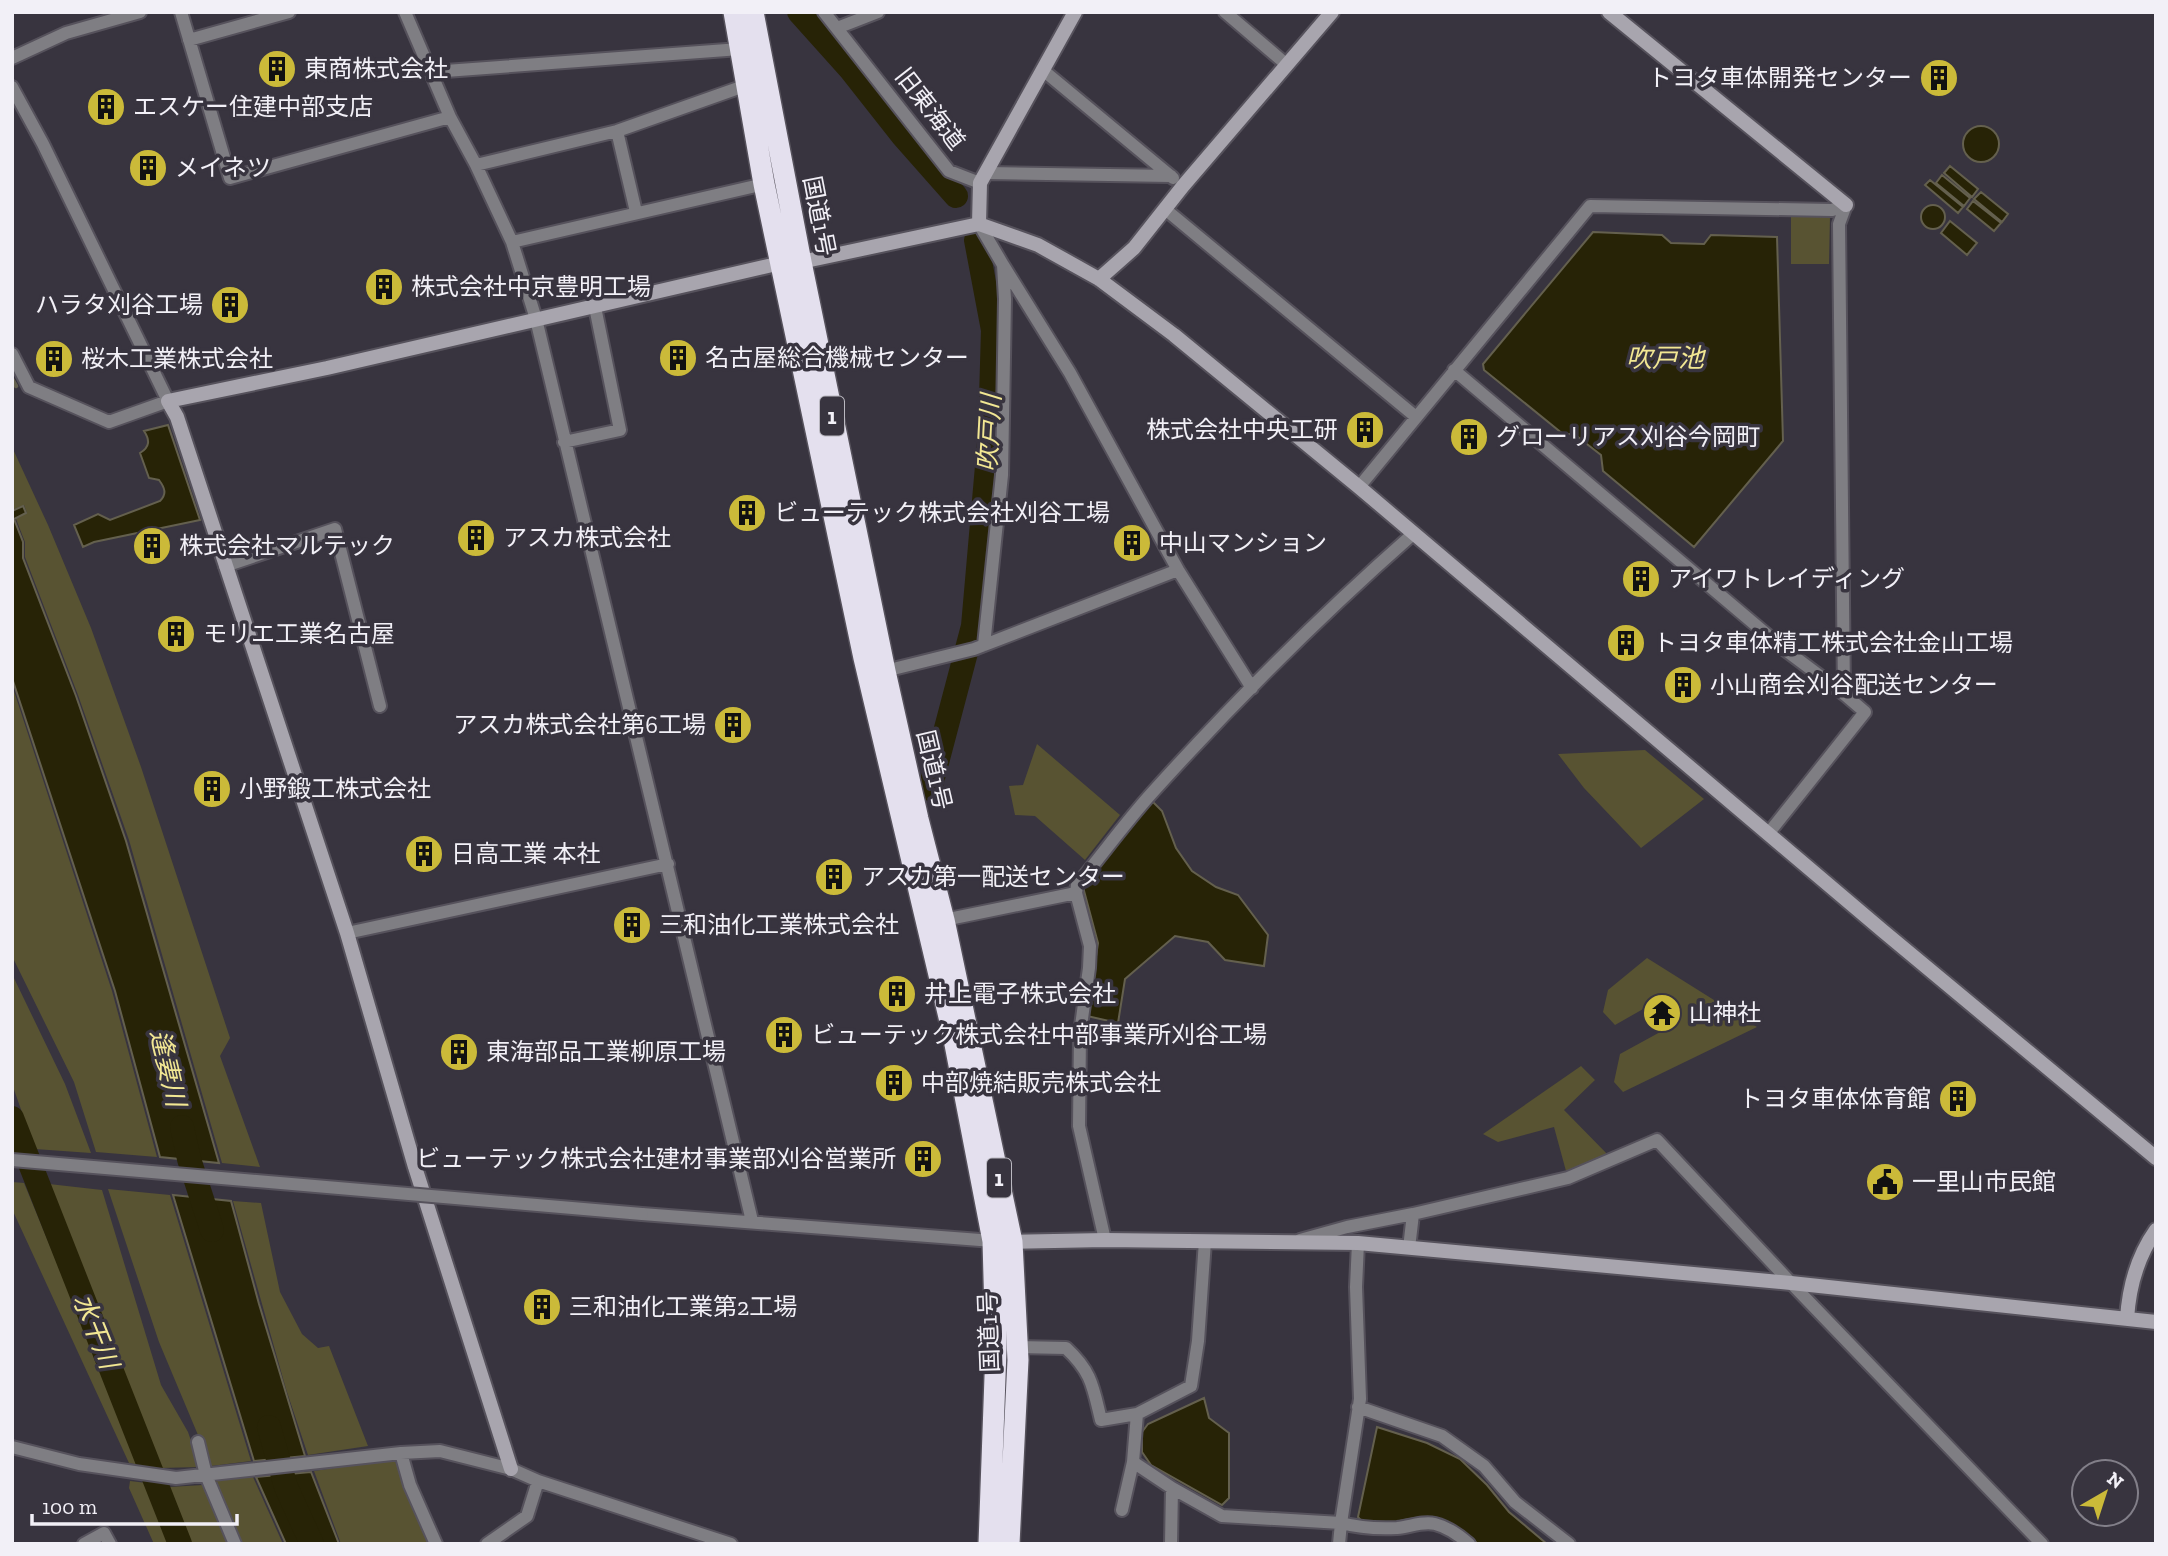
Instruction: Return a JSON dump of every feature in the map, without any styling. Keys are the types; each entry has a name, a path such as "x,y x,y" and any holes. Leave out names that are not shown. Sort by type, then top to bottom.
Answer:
{"highway":[{"name":"国道1号","path":"734,12 764,184 791,262 918,819 944,920 1003,1241 1017,1347 1009,1544"},
{"name":"国道1号","path":"753,12 791,262 864,658 1003,1241 989,1544"}],"street":[{"path":"12,58 66,33 140,12"},
{"path":"181,12 230,178 450,117"},
{"path":"189,40 289,12"},
{"path":"405,12 450,117 476,165 512,243 536,319 752,1221"},
{"name":"旧東海道","path":"824,12 949,171 983,178"},
{"path":"837,28 878,12"},
{"path":"1075,12 983,178 979,223 1070,373 1178,570 1252,688"},
{"path":"1225,12 1287,65"},
{"path":"1099,279 1134,248 1183,186 1332,12"},
{"path":"1609,12 1846,205"},
{"path":"432,72 740,49"},
{"path":"1044,71 1183,186"},
{"path":"476,165 617,131 747,85"},
{"path":"12,87 43,144 177,417 347,933 415,1167 511,1469"},
{"path":"617,131 636,212"},
{"path":"983,178 1171,176"},
{"path":"512,243 764,184"},
{"path":"1359,487 1590,206 1832,211 1846,205"},
{"path":"1844,694 1839,225 1846,205"},
{"path":"1165,209 1416,417"},
{"path":"12,354 29,387 109,422 168,401 327,368 791,262 979,223 1038,245 1099,279 1174,335 1359,487 2156,1158"},
{"path":"979,647 1002,475 1005,299 1003,265"},
{"path":"564,442 620,430 595,307"},
{"path":"1454,370 1784,649 1865,712 1768,834"},
{"path":"225,566 335,529 380,706"},
{"path":"1105,1240 1079,1126 1080,1033 1090,946 1076,893 1077,885 1150,795 1252,688 1347,592 1413,534"},
{"path":"885,671 979,647 1178,570"},
{"path":"347,933 668,864"},
{"path":"944,920 1076,893"},
{"path":"1296,1241 1347,1227 1568,1178 1657,1140 2042,1544"},
{"path":"12,1160 1003,1241 1357,1243 1791,1283 2156,1322"},
{"path":"1409,1248 1413,1214"},
{"path":"2127,1319 2129,1293 2134,1276 2143,1249 2156,1230"},
{"path":"1017,1347 1066,1348 1082,1363 1092,1384 1101,1420 1137,1413 1191,1386 1198,1341 1205,1241"},
{"path":"1339,1544 1360,1399 1357,1243"},
{"path":"1358,1407 1442,1436 1484,1466 1515,1502 1569,1544"},
{"path":"1122,1510 1133,1462 1137,1413"},
{"path":"198,1442 206,1475 235,1544"},
{"path":"12,1447 79,1464 176,1478 440,1451 511,1469 538,1481 731,1544"},
{"path":"401,1453 410,1485 436,1544"},
{"path":"1133,1462 1222,1516 1341,1523 1360,1528 1436,1524 1469,1544"},
{"path":"488,1544 527,1516 538,1481"},
{"path":"1171,1544 1172,1488"},
{"path":"84,1544 104,1533 110,1544"}],"shaded area":[{"path":"1791,217 1830,217 1829,264 1791,264"},
{"path":"12,447 91,628 141,767 230,1038 220,1056 260,1167 222,1163 129,840 78,695 25,557 25,542 16,519 27,513 24,505 12,510"},
{"path":"12,685 112,991 157,1157 96,1152 74,1082 12,956"},
{"path":"1037,744 1120,815 1085,860 1035,816 1015,815 1009,786 1023,785"},
{"path":"1645,750 1704,799 1641,848 1584,788 1558,754"},
{"path":"1647,958 1757,1027 1623,1092 1614,1082 1620,1054 1673,1025 1659,1000 1615,1025 1603,1012 1608,990"},
{"path":"12,974 65,1084 91,1153 35,1149 12,1084"},
{"path":"1581,1066 1595,1080 1564,1110 1611,1158 1566,1171 1554,1127 1498,1142 1483,1134"},
{"path":"12,1182 24,1183 140,1465 129,1463 12,1209"},
{"path":"49,1184 102,1190 161,1385 188,1432 200,1467 160,1468"},
{"path":"108,1189 170,1195 251,1461 211,1466 159,1342"},
{"path":"233,1201 261,1203 280,1292 302,1334 318,1348 329,1346 368,1446 308,1455 286,1389"},
{"path":"394,1459 431,1544 341,1544 314,1471"},
{"path":"253,1477 283,1544 242,1544 215,1481"},
{"path":"130,1481 147,1483 171,1544 154,1544 129,1488"},
{"path":"203,1485 229,1544 192,1544 169,1487"}],"water":[{"path":"1981,126 1994,131 1999,144 1994,157 1981,162 1968,157 1963,144 1968,131"},
{"path":"1950,166 1978,189 1972,197 1944,173"},
{"path":"1942,175 1970,198 1964,206 1936,183"},
{"path":"1930,180 1963,207 1958,213 1925,185"},
{"path":"1981,192 2008,214 2002,222 1974,199"},
{"path":"1973,201 2001,223 1994,231 1967,209"},
{"path":"1933,205 1942,208 1945,217 1942,226 1933,229 1924,226 1921,217 1924,208"},
{"path":"1950,221 1977,243 1967,255 1941,233"},
{"name":"吹戸池","path":"1593,232 1662,235 1671,243 1704,244 1711,235 1777,237 1783,441 1694,547 1603,471 1601,455 1574,434 1563,434 1484,370 1483,364"},
{"path":"168,425 200,520 94,542 83,547 74,525 98,514 110,520 160,501 164,493 163,486 159,480 149,478 140,453 148,443 144,431"},
{"path":"23,506 26,513 14,519 23,542 23,558 76,696 126,841 219,1163 160,1157 115,991 12,678 12,511"},
{"path":"1152,801 1162,811 1176,848 1192,871 1216,887 1238,895 1268,935 1264,966 1225,960 1208,942 1175,936 1125,979 1118,1023 1087,1016 1098,943 1083,887"},
{"path":"173,1195 231,1201 305,1456 254,1461"},
{"path":"1204,1398 1209,1418 1229,1433 1229,1498 1222,1505 1151,1465 1142,1452 1142,1432 1148,1424"},
{"path":"1377,1427 1427,1443 1460,1459 1487,1485 1509,1512 1547,1544 1478,1544 1450,1525 1427,1518 1414,1518 1369,1530 1358,1517"},
{"path":"311,1472 339,1544 286,1544 256,1477"}],"waterway":[{"name":"吹戸川","path":"799,12 956,196"},
{"name":"吹戸川","path":"930,789 973,626 990,432 993,330 976,240"},
{"path":"12,379 16,386"},
{"name":"水干川","path":"12,1118 180,1544"},
{"name":"逢妻川","path":"182,1127 189,1159 212,1230"},
{"name":"逢妻川","path":"269,1427 286,1487 312,1544"}],"place":[{"name":"東商株式会社","path":"277,69"},
{"name":"トヨタ車体開発センター","path":"1939,78"},
{"name":"エスケー住建中部支店","path":"106,107"},
{"name":"メイネツ","path":"148,168"},
{"name":"株式会社中京豊明工場","path":"384,287"},
{"name":"ハラタ刈谷工場","path":"230,305"},
{"name":"名古屋総合機械センター","path":"678,358"},
{"name":"桜木工業株式会社","path":"54,359"},
{"name":"株式会社中央工研","path":"1365,430"},
{"name":"グローリアス刈谷今岡町","path":"1469,437"},
{"name":"ビューテック株式会社刈谷工場","path":"747,513"},
{"name":"アスカ株式会社","path":"476,538"},
{"name":"中山マンション","path":"1132,543"},
{"name":"株式会社マルテック","path":"152,546"},
{"name":"アイワトレイディング","path":"1641,579"},
{"name":"モリエ工業名古屋","path":"176,634"},
{"name":"トヨタ車体精工株式会社金山工場","path":"1626,643"},
{"name":"小山商会刈谷配送センター","path":"1683,685"},
{"name":"アスカ株式会社第6工場","path":"733,725"},
{"name":"小野鍛工株式会社","path":"212,789"},
{"name":"日高工業 本社","path":"424,854"},
{"name":"アスカ第一配送センター","path":"834,877"},
{"name":"三和油化工業株式会社","path":"632,925"},
{"name":"井上電子株式会社","path":"897,994"},
{"name":"山神社","path":"1662,1013"},
{"name":"ビューテック株式会社中部事業所刈谷工場","path":"784,1035"},
{"name":"東海部品工業柳原工場","path":"459,1052"},
{"name":"中部焼結販売株式会社","path":"894,1083"},
{"name":"トヨタ車体体育館","path":"1958,1099"},
{"name":"ビューテック株式会社建材事業部刈谷営業所","path":"923,1159"},
{"name":"一里山市民館","path":"1885,1182"},
{"name":"三和油化工業第2工場","path":"542,1307"}]}
